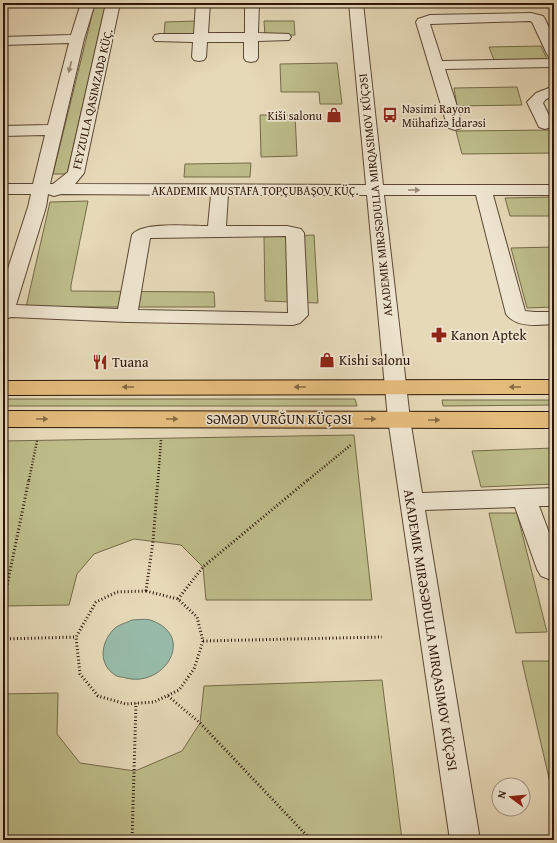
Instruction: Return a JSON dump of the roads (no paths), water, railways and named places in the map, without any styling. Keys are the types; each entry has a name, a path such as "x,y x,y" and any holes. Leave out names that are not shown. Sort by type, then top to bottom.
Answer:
{"main road":[{"path":"3,388 554,387"},
{"name":"SƏMƏD VURĞUN KÜÇƏSI","path":"3,419 554,420"}],"street":[{"path":"88,3 77,39 39,194 3,312 127,316 294,319 298,314 295,233 287,231 148,232 141,235 127,316"},
{"path":"59,188 70,180 76,173 113,3"},
{"path":"199,57 203,3"},
{"path":"251,58 252,3"},
{"path":"356,3 399,419 465,840"},
{"path":"455,125 423,22 430,19 531,17 538,19 554,54"},
{"path":"160,38 284,37"},
{"path":"3,41 77,39"},
{"path":"436,65 554,63"},
{"path":"545,124 535,102 540,96 554,91"},
{"path":"3,131 55,130"},
{"name":"AKADEMIK MUSTAFA TOPÇUBAŞOV KÜÇ.","path":"3,189 39,194 59,188 375,191 554,190"},
{"path":"216,232 220,190"},
{"path":"483,190 516,314 527,318 554,318"},
{"path":"411,502 554,497"},
{"path":"524,498 550,568 554,571"}],"place":[{"name":"Kiši salonu","path":"334,115"},
{"name":"Nəsimi Rayon Mühafizə İdarəsi","path":"390,115"},
{"name":"Kanon Aptek","path":"439,335"},
{"name":"Kishi salonu","path":"327,360"},
{"name":"Tuana","path":"100,362"}]}
